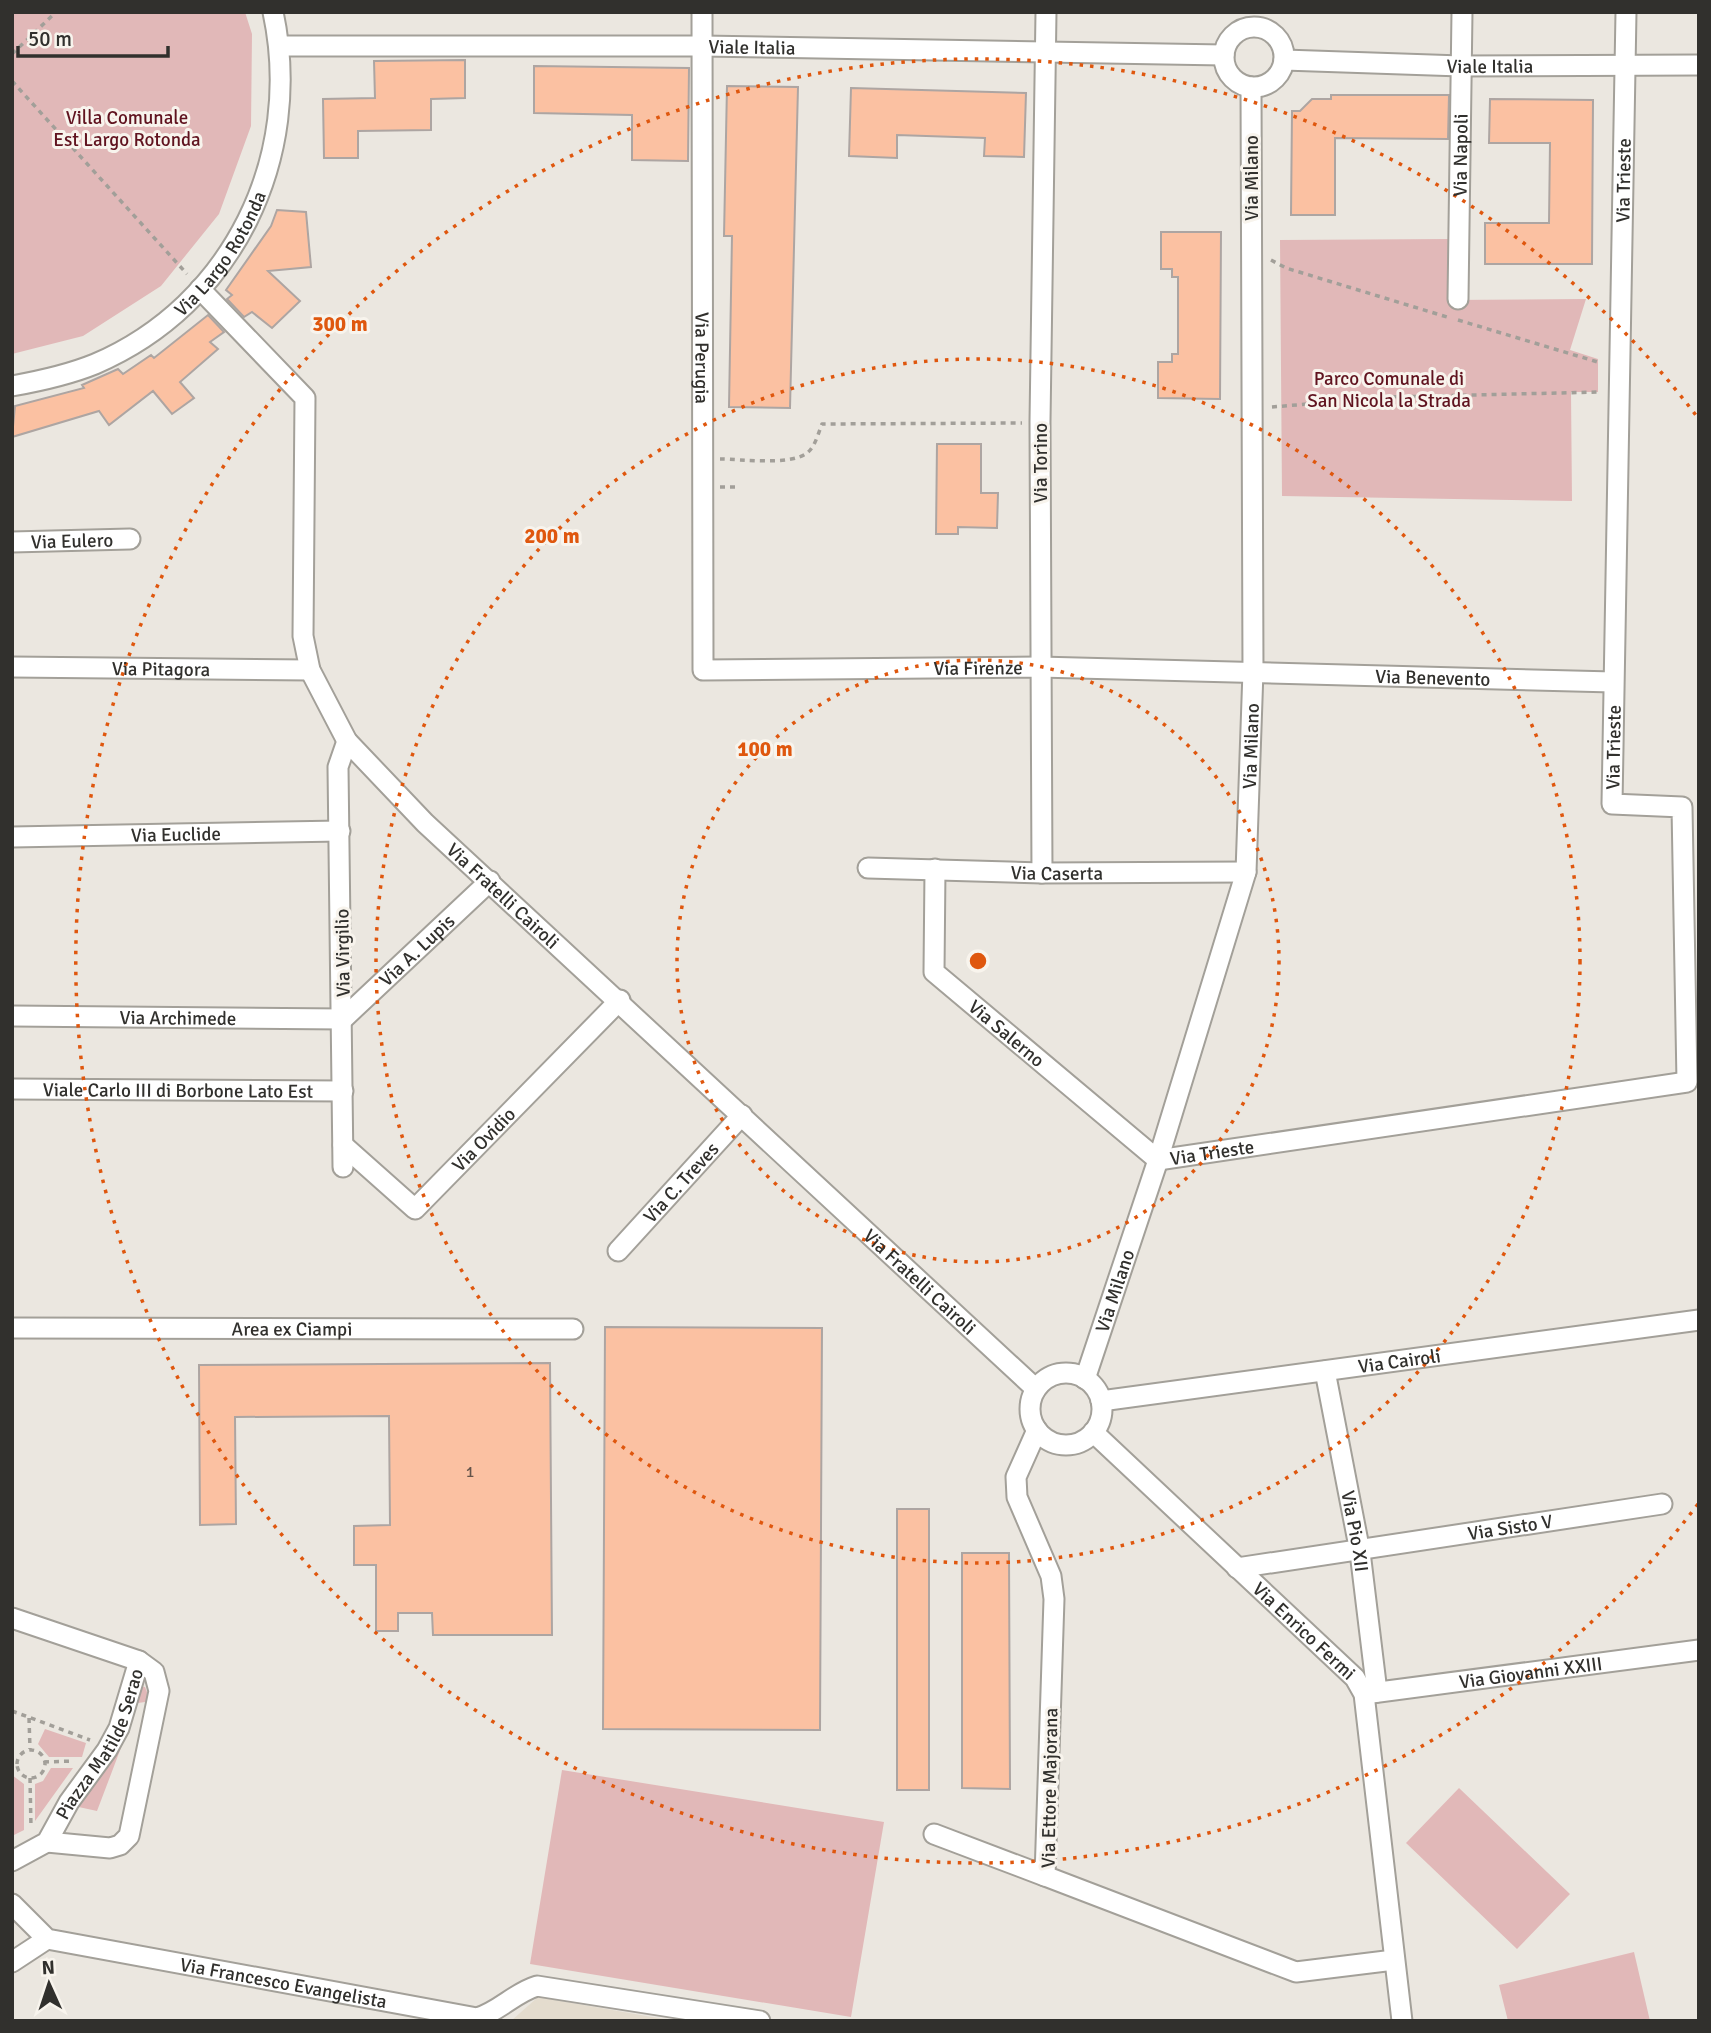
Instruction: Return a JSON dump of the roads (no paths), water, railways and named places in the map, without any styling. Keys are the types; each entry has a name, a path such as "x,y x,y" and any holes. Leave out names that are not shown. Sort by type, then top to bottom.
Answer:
{"street":[{"name":"Via Largo Rotonda","path":"12,386 54,378 85,368 133,344 169,319 201,289 233,248 257,201 274,151 282,99 281,46 273,12"},
{"name":"Via Perugia","path":"702,12 700,459 703,670"},
{"name":"Via Torino","path":"1042,873 1040,422 1046,12"},
{"name":"Via Napoli","path":"1458,299 1462,12"},
{"name":"Via Trieste","path":"1158,1160 1687,1082 1682,807 1612,804 1626,12"},
{"path":"1250,20 1275,36 1280,43 1284,60 1281,69 1269,83 1251,87 1234,80 1228,73 1224,55 1232,36 1250,20"},
{"name":"Viale Italia","path":"281,46 702,46 1224,55"},
{"name":"Viale Italia","path":"1284,60 1461,66 1699,65"},
{"name":"Via Milano","path":"1085,1379 1158,1160 1246,872 1253,671 1251,87"},
{"name":"Via Fratelli Cairoli","path":"201,289 305,398 303,636 310,670 347,741 425,822 620,1000 1036,1389"},
{"name":"Via Eulero","path":"12,542 130,539"},
{"name":"Via Pitagora","path":"12,667 310,670"},
{"name":"Via Firenze","path":"703,670 1039,667 1253,671"},
{"name":"Via Benevento","path":"1253,671 1613,682"},
{"name":"Via Virgilio","path":"343,1167 338,767 347,741"},
{"name":"Via Euclide","path":"12,836 340,831"},
{"name":"Via Caserta","path":"868,867 1042,873 1246,872"},
{"name":"Via Salerno","path":"935,869 934,972 1158,1160"},
{"name":"Via A. Lupis","path":"343,1019 489,881"},
{"name":"Via Ovidio","path":"343,1145 415,1209 620,1000"},
{"name":"Via Archimede","path":"12,1016 343,1019"},
{"name":"Viale Carlo III di Borbone Lato Est","path":"12,1089 343,1091"},
{"name":"Via C. Treves","path":"618,1251 742,1115"},
{"name":"Via Cairoli","path":"1101,1401 1699,1320"},
{"name":"Area ex Ciampi","path":"12,1328 573,1329"},
{"name":"Via Pio XII","path":"1325,1371 1360,1552 1371,1693"},
{"path":"1059,1374 1072,1374 1085,1379 1098,1392 1101,1418 1093,1432 1083,1441 1058,1444 1037,1430 1030,1410 1036,1389 1046,1379 1059,1374"},
{"name":"Via Ettore Majorana","path":"1037,1430 1016,1477 1017,1497 1051,1576 1054,1599 1045,1876"},
{"name":"Via Enrico Fermi","path":"1093,1432 1371,1693 1394,1960 1402,2021"},
{"name":"Via Sisto V","path":"1237,1568 1360,1552 1662,1504"},
{"path":"12,1618 139,1661"},
{"name":"Via Giovanni XXIII","path":"1371,1693 1699,1650"},
{"name":"Piazza Matilde Serao","path":"12,1861 39,1848 110,1848 120,1845 129,1836 159,1691 154,1672 139,1661 119,1728 39,1848"},
{"name":"Via Ettore Majorana","path":"934,1834 1296,1972 1394,1960"},
{"path":"12,1904 47,1939 12,1962"},
{"name":"Via Francesco Evangelista","path":"47,1939 477,2018 495,2013 511,1997 537,1986 760,2021"}],"park label":[{"name":"Villa Comunale Est Largo Rotonda","path":"127,128"},
{"name":"Parco Comunale di San Nicola la Strada","path":"1389,389"}]}
